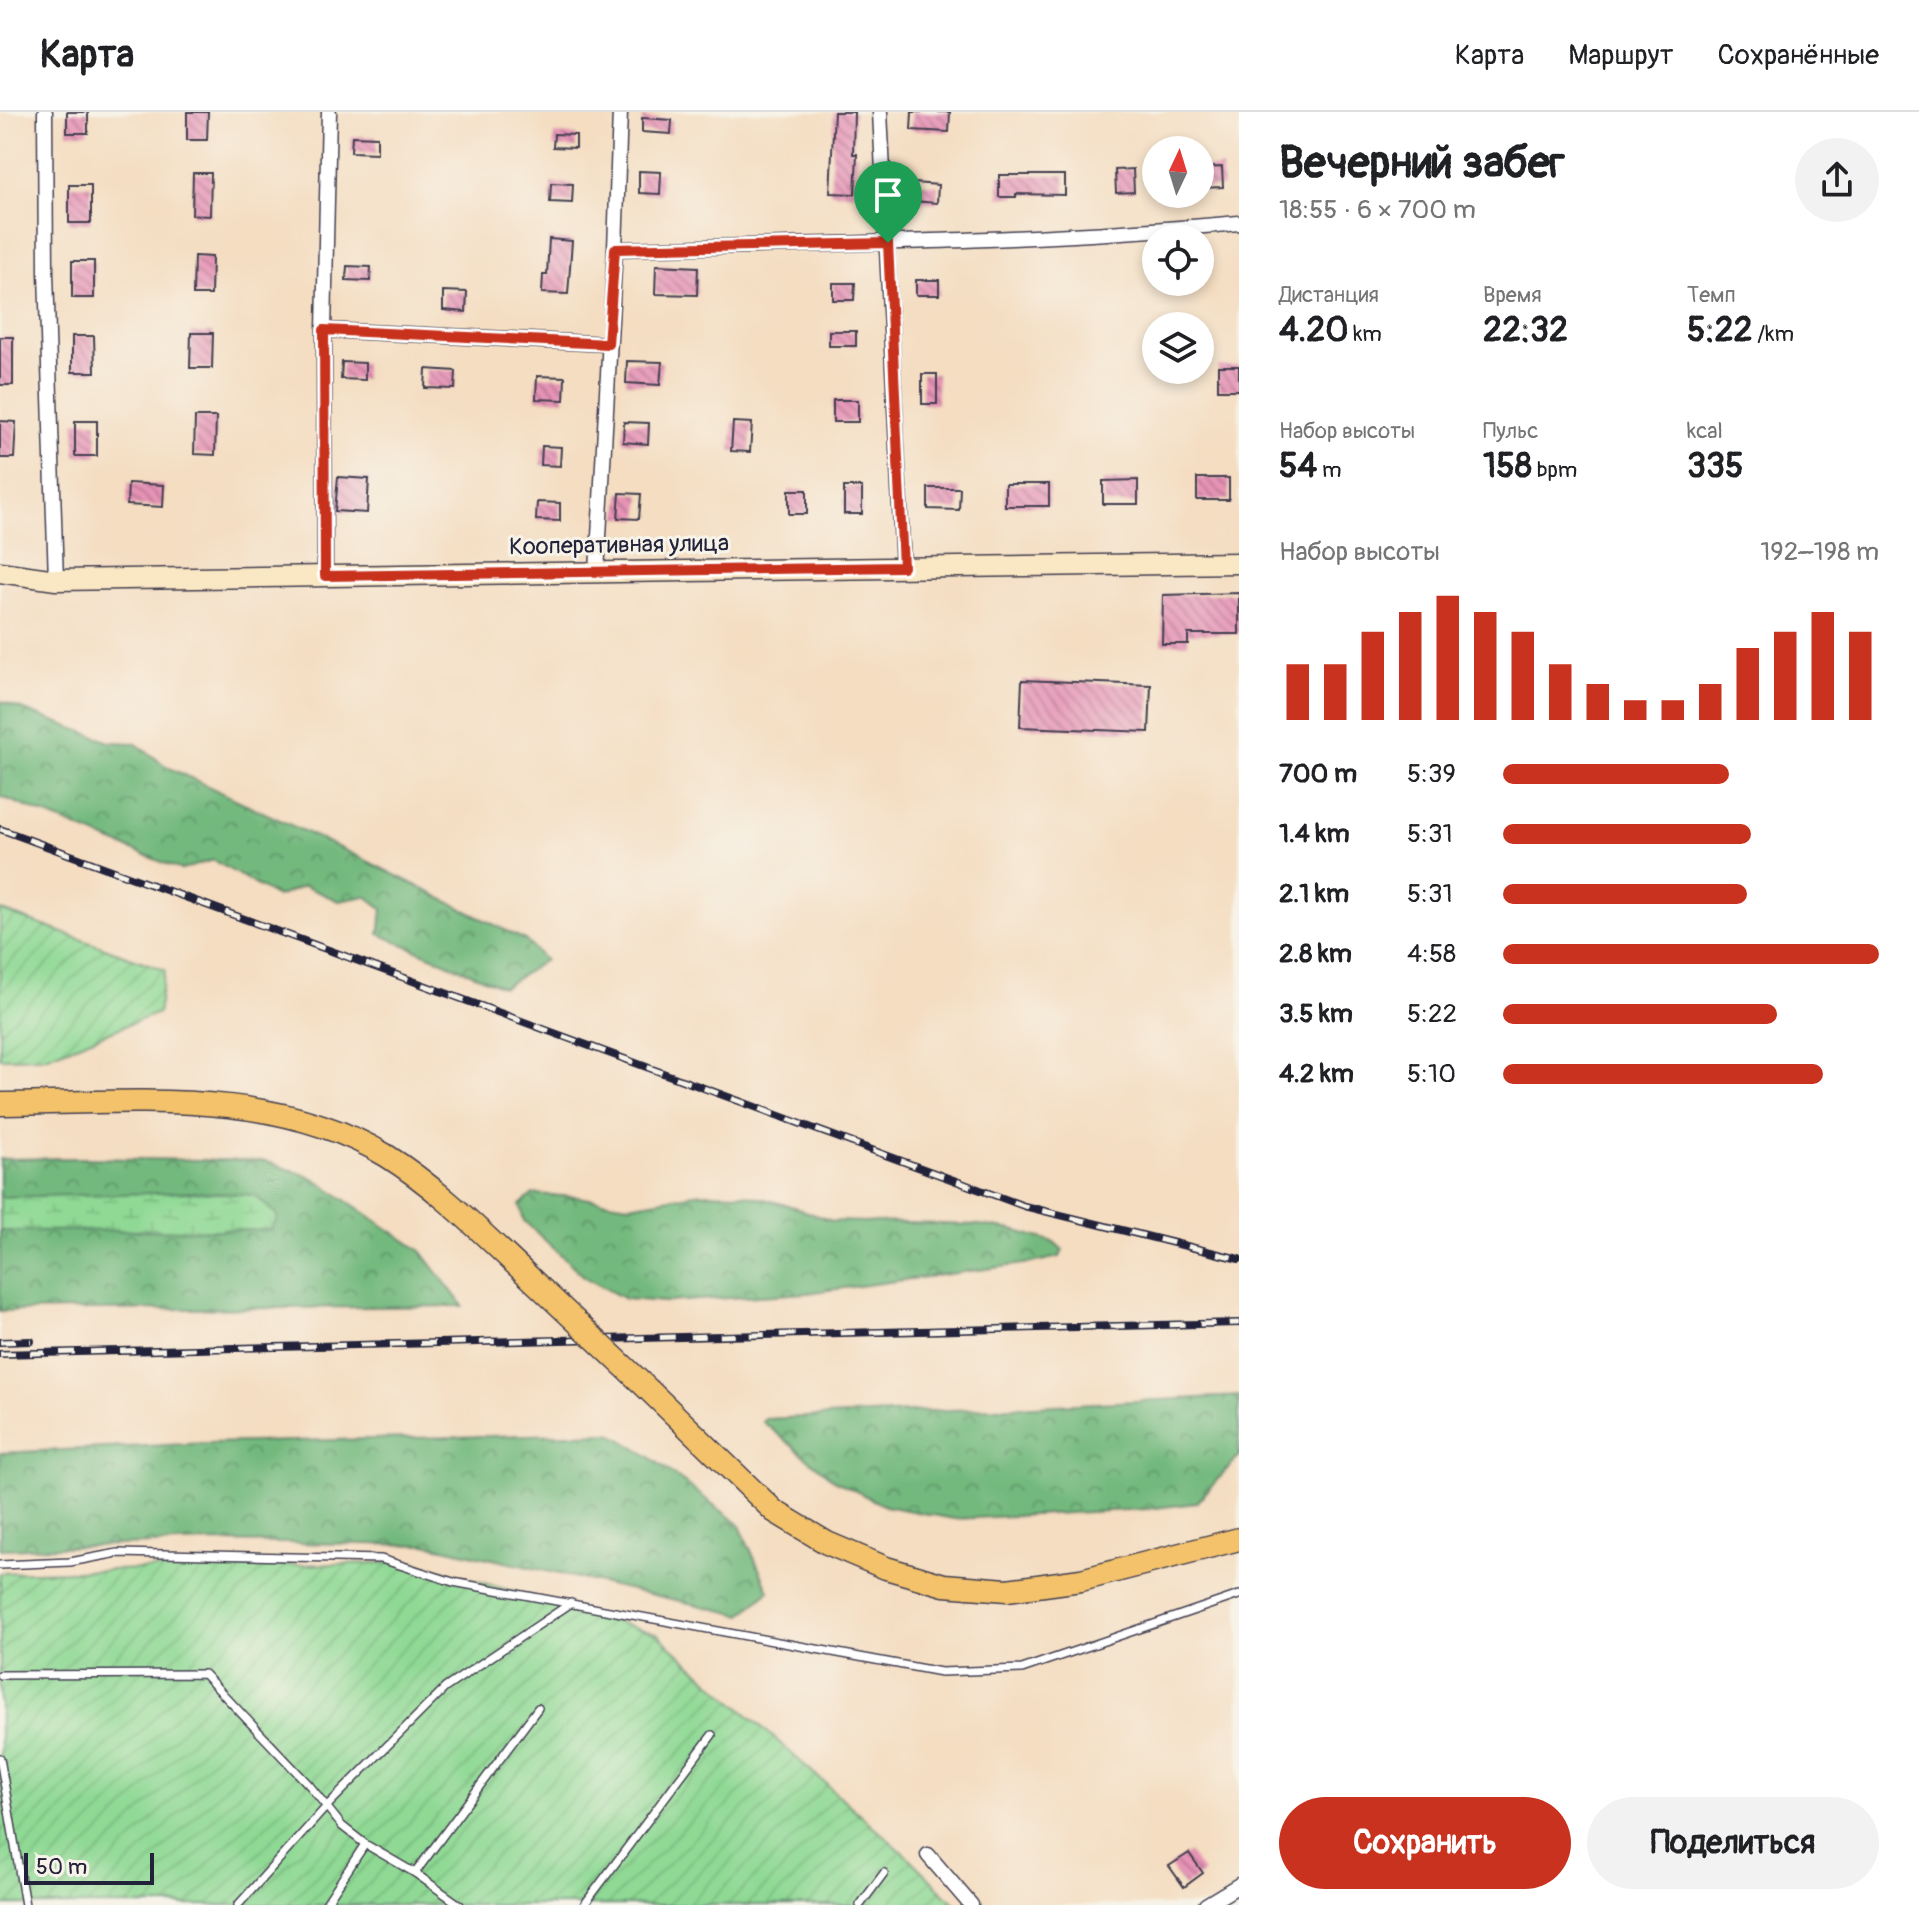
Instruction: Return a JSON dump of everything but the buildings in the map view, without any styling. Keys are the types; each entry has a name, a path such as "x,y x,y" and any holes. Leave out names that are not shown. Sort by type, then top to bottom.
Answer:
{"main road":[{"name":"Кооперативная улица","path":"0,572 56,580 1239,563"},
{"path":"0,1104 248,1108 328,1126 386,1156 431,1188 526,1274 774,1511 827,1543 886,1568 944,1585 1007,1590 1081,1580 1238,1540"}],"street":[{"path":"45,112 46,273 56,580"},
{"path":"325,576 324,330 329,112"},
{"path":"597,572 620,112"},
{"path":"880,112 903,567"},
{"path":"615,249 888,243 1170,230 1239,223"},
{"path":"324,330 608,344"},
{"path":"928,1855 971,1905"},
{"path":"1206,1905 1239,1885"}],"lane":[{"path":"0,1565 70,1562 118,1553 381,1559 453,1582 941,1672 1022,1669 1239,1595"},
{"path":"238,1905 327,1806 445,1688 571,1603"},
{"path":"0,1675 204,1674 342,1826 460,1905"},
{"path":"415,1873 538,1708"},
{"path":"584,1905 712,1735"},
{"path":"0,1758 25,1905"},
{"path":"325,1905 365,1844"},
{"path":"860,1905 884,1873"}],"green space":[{"path":"0,701 110,742 135,743 167,767 361,858 525,940 545,960 503,987 379,934 383,909 366,896 339,901 304,886 277,897 213,860 181,870 0,796"},
{"path":"0,910 165,970 158,1013 45,1057 0,1058"},
{"path":"0,1159 265,1161 313,1178 421,1251 463,1306 0,1311"},
{"path":"194,1192 254,1195 278,1216 272,1230 0,1231 0,1197"},
{"path":"701,1193 745,1194 832,1221 979,1225 1013,1230 1054,1242 1063,1250 1060,1257 1031,1263 807,1293 666,1302 625,1299 586,1278 524,1221 520,1205 533,1194 629,1205"},
{"path":"1239,1396 1239,1456 1196,1503 1147,1509 954,1519 885,1506 834,1480 763,1422 765,1419"},
{"path":"611,1433 650,1457 739,1524 769,1591 742,1615 430,1545 211,1542 0,1549 0,1453 208,1443"},
{"path":"413,1562 657,1634 908,1857 956,1905 0,1905 0,1573"}],"railway":[{"path":"0,829 1024,1206 1239,1259"},
{"path":"0,1354 1239,1323"},
{"path":"0,1342 31,1341"}],"route":[{"path":"888,243 903,567 325,576 324,330 608,344 615,249 888,243"}]}
